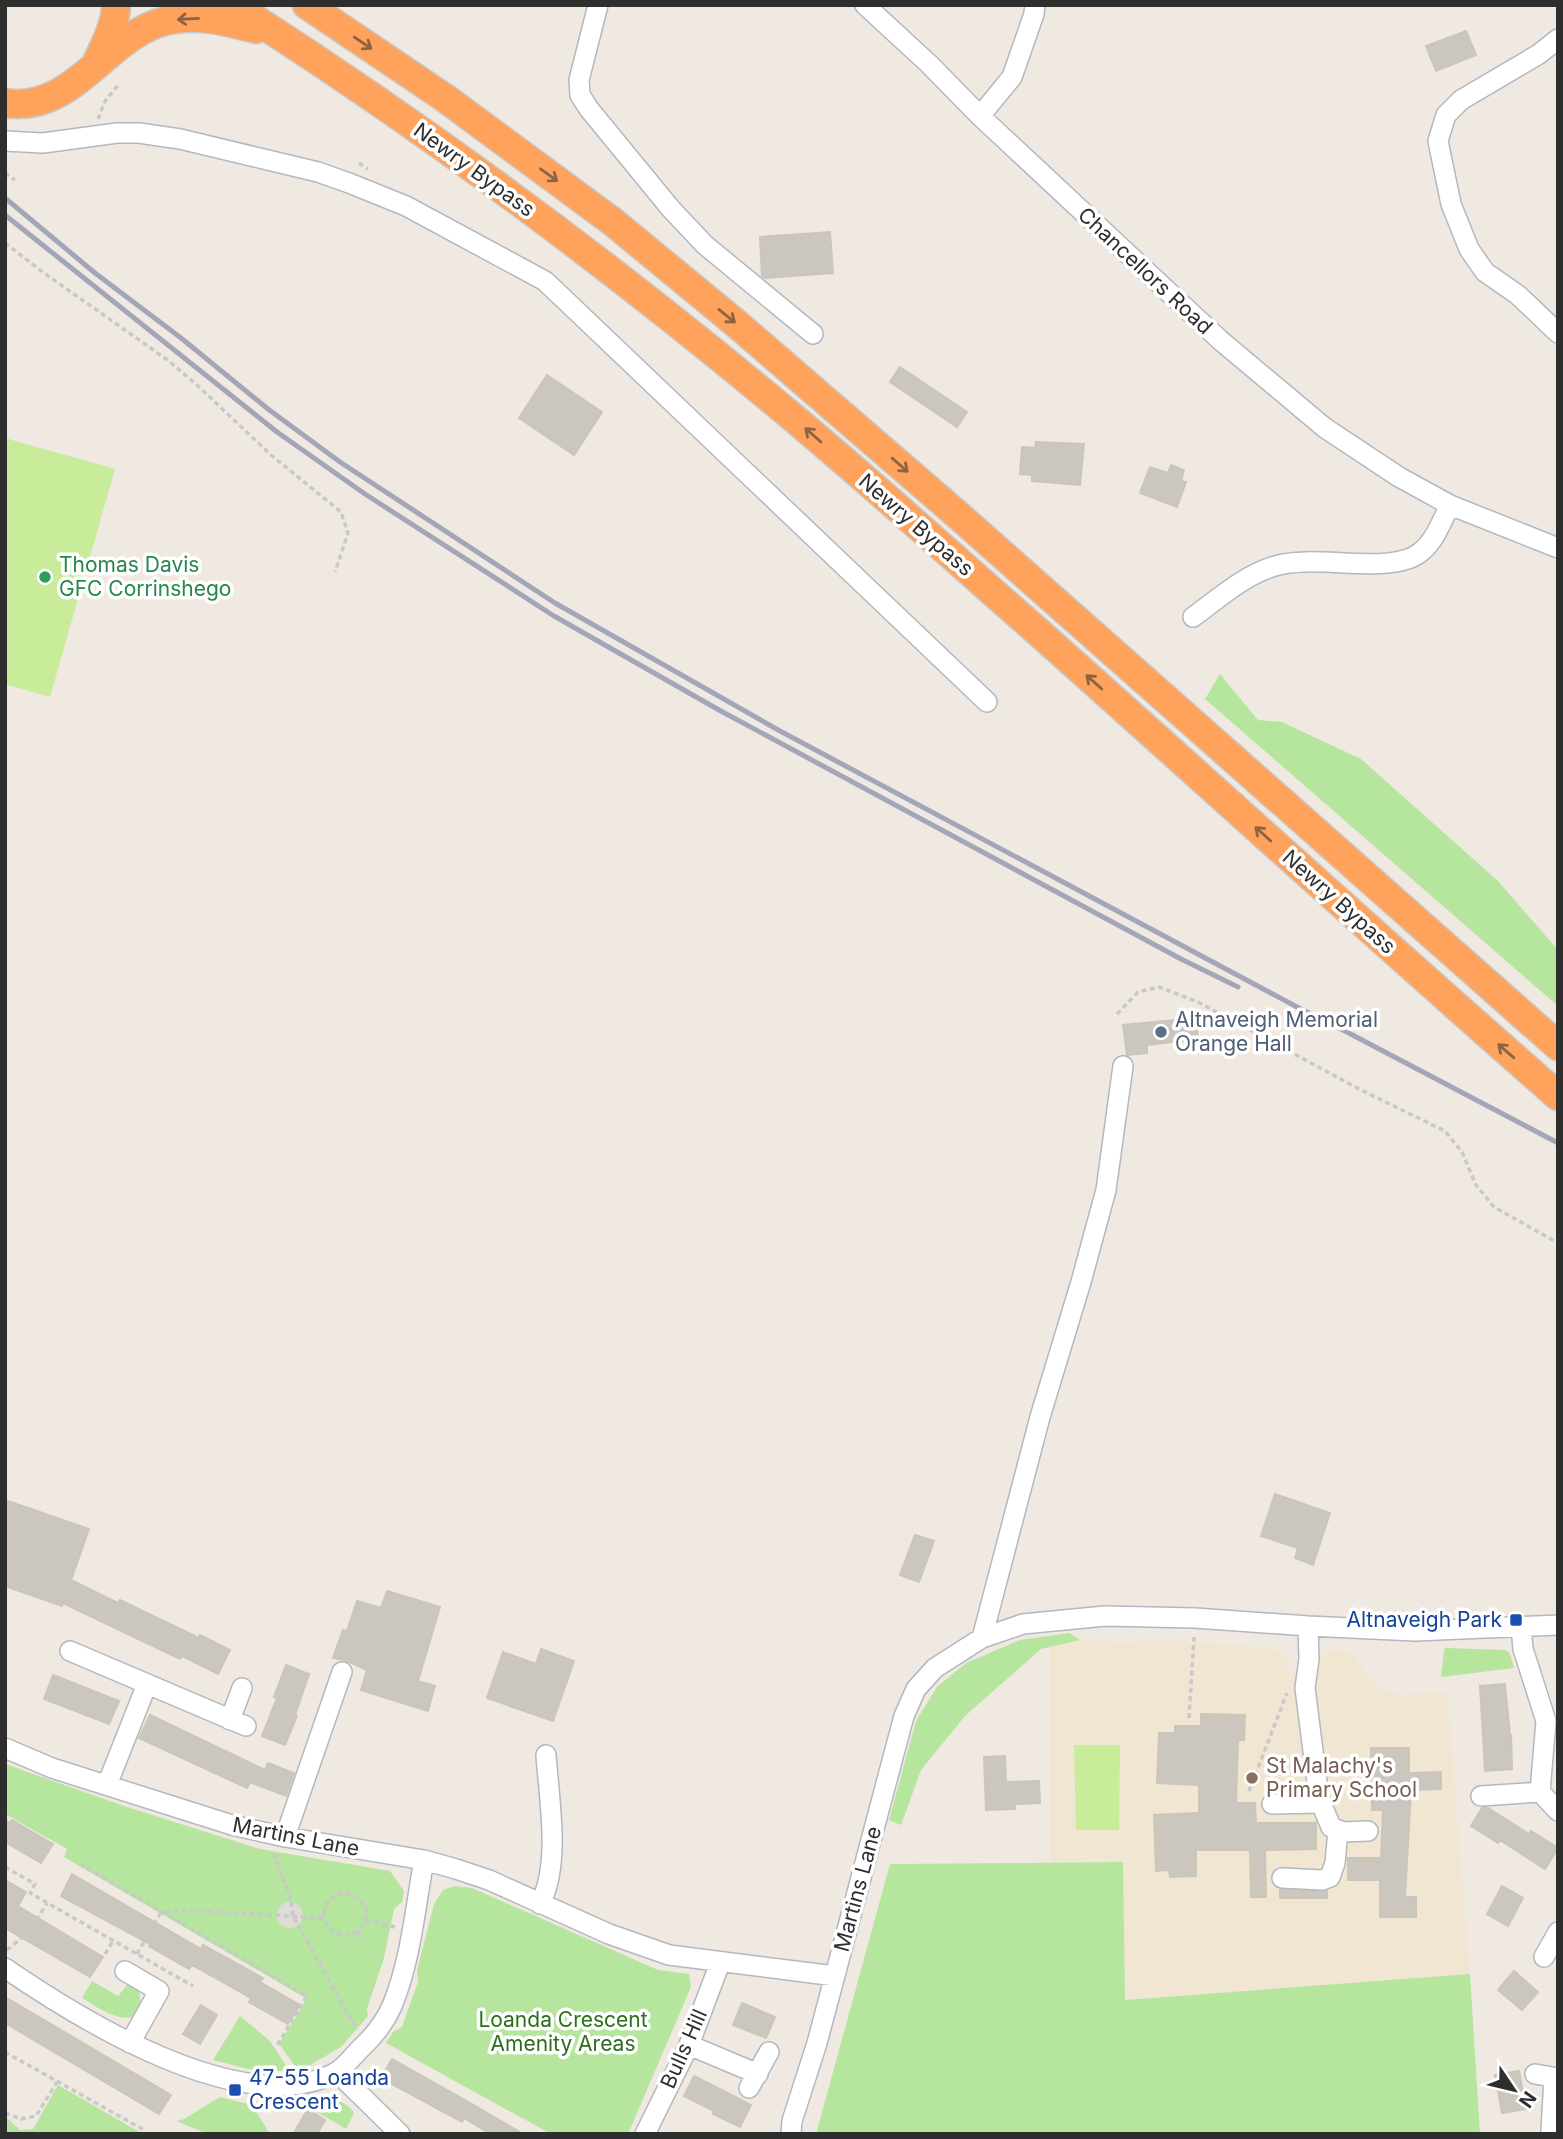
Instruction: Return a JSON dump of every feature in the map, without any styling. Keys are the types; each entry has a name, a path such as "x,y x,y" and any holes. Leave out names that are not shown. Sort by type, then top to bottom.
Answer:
{"highway":[{"path":"95,66 108,39 116,5"},
{"name":"Newry Bypass","path":"233,5 514,198 680,325 797,421 1558,1096"},
{"name":"Newry Bypass","path":"307,5 445,98 590,205 738,325 959,516 1558,1046"},
{"path":"5,103 37,102 57,95 80,80 131,37 164,21 206,18 279,35"}],"street":[{"path":"598,5 579,80 580,95 589,109 671,209 705,245 813,334"},
{"name":"Chancellors Road","path":"865,5 1220,340 1325,428 1399,477 1450,505 1558,548"},
{"path":"980,116 1012,77 1035,5"},
{"path":"1558,39 1539,54 1461,100 1446,115 1437,141 1451,204 1469,249 1485,272 1518,295 1558,333"},
{"path":"5,141 43,144 128,133 158,135 318,172 406,206 545,281 986,702"},
{"path":"1192,617 1254,574 1277,565 1306,561 1393,564 1408,560 1423,550 1435,535 1450,505"},
{"path":"982,1638 1040,1417 1106,1190 1124,1066"},
{"name":"Martins Lane","path":"5,1748 51,1768 232,1825 285,1838 424,1860 489,1880 609,1934 669,1955 835,1976 904,1716 916,1689 935,1668 982,1638 1023,1624 1105,1616 1195,1618 1415,1631 1558,1625"},
{"path":"1308,1626 1306,1688 1320,1803 1331,1826 1343,1832 1368,1831"},
{"path":"1521,1626 1523,1649 1546,1721 1540,1792 1558,1811"},
{"path":"70,1651 238,1723 242,1688"},
{"path":"285,1838 342,1672"},
{"path":"107,1785 147,1684"},
{"path":"540,1904 550,1872 551,1833 546,1755"},
{"path":"1480,1796 1540,1792"},
{"path":"1272,1804 1320,1803"},
{"path":"1282,1878 1322,1880 1330,1877 1335,1863 1338,1830"},
{"path":"5,1968 47,1997 130,2043 177,2063 229,2080 287,2084 319,2080 337,2073 372,2037 391,2007 405,1968 424,1860"},
{"path":"1544,1957 1558,1932"},
{"name":"Bulls Hill","path":"645,2134 689,2045 720,1963"},
{"path":"125,1971 159,1991 130,2043"},
{"path":"791,2134 792,2121 835,1976"},
{"path":"689,2045 753,2081 769,2052"},
{"path":"337,2073 400,2134"},
{"path":"1549,2077 1551,2131"}],"path":[{"path":"91,138 105,101 120,83"},
{"path":"5,173 15,180"},
{"path":"5,243 169,361 271,455 321,493 341,512 348,533 335,572"},
{"path":"1117,1014 1138,992 1159,987 1198,1002 1361,1090 1445,1131 1462,1152 1476,1185 1494,1207 1558,1243"},
{"path":"1189,1718 1194,1637"},
{"path":"1249,1791 1291,1685"},
{"path":"265,1833 291,1899 293,1916 359,2034"},
{"path":"80,1864 307,1996 276,2047"},
{"path":"5,1867 35,1884 30,1893 193,1986"},
{"path":"350,1893 362,1900 365,1906 366,1920 363,1927 351,1935 336,1934 330,1930 324,1918 326,1903 337,1894 350,1893"},
{"path":"5,1951 32,1930 48,1903"},
{"path":"162,1912 182,1910 324,1918"},
{"path":"137,1954 162,1912"},
{"path":"366,1920 395,1927"},
{"path":"357,1932 363,1941"},
{"path":"105,1954 113,1940"},
{"path":"5,2052 144,2130"},
{"path":"5,2113 21,2119 36,2116 57,2082"}],"shaded area":[{"name":"St Malachy's Primary School","path":"1080,1640 1186,1641 1274,1649 1287,1658 1289,1671 1315,1672 1321,1658 1333,1649 1352,1653 1381,1689 1404,1695 1447,1692 1470,1974 1124,2000 1123,1862 1050,1862 1050,1647"},
{"path":"290,1902 299,1906 303,1915 299,1924 290,1928 281,1924 277,1915 281,1906"}],"green space":[{"name":"Thomas Davis GFC Corrinshego","path":"5,438 115,469 50,697 5,684"},
{"path":"1220,674 1258,720 1282,722 1361,759 1498,881 1558,950 1558,1006 1205,699"},
{"path":"1069,1633 1080,1640 1041,1649 965,1716 921,1770 901,1825 889,1820 916,1721 937,1687 966,1663 1020,1640"},
{"path":"1446,1648 1506,1650 1514,1668 1441,1677"},
{"path":"1074,1745 1120,1745 1119,1830 1076,1830"},
{"path":"5,1764 124,1806 260,1849 390,1871 404,1891 402,1902 394,1909 384,1958 367,2009 368,2016 341,2047 307,2067 295,2066 279,2044 307,1999 64,1857 67,1849 5,1814"},
{"path":"1123,1862 1125,2000 1470,1974 1480,2134 816,2134 890,1864"},
{"name":"Loanda Crescent Amenity Areas","path":"455,1886 472,1888 658,1970 689,1974 691,1987 628,2134 551,2134 386,2043 393,2032 402,2027 418,1982 417,1971 434,1904 443,1890"},
{"path":"92,1981 118,1996 129,1983 139,1992 141,2004 133,2017 113,2015 82,1998"},
{"path":"240,2016 270,2041 287,2067 284,2071 248,2069 213,2060"},
{"path":"58,2085 143,2134 5,2134 5,2116 20,2130 33,2129"},
{"path":"322,2095 340,2101 354,2113 346,2129 297,2100"},
{"path":"220,2097 252,2105 270,2134 208,2134 176,2121"}],"building":[{"path":"1466,31 1476,55 1436,71 1426,46"},
{"path":"830,232 833,273 765,278 762,276 760,237"},
{"path":"900,367 967,412 957,427 890,382"},
{"path":"547,375 602,412 574,455 519,418"},
{"path":"1036,442 1084,444 1080,485 1032,481 1032,475 1020,474 1022,447 1035,448"},
{"path":"1171,465 1184,470 1181,481 1186,482 1177,507 1140,493 1150,467 1168,473"},
{"name":"Altnaveigh Memorial Orange Hall","path":"1196,1018 1198,1039 1147,1045 1147,1053 1127,1055 1123,1025"},
{"path":"1275,1494 1330,1513 1313,1565 1295,1558 1298,1548 1261,1536"},
{"path":"5,1500 89,1529 71,1580 118,1603 120,1600 230,1650 218,1674 182,1656 180,1659 63,1603 62,1606 5,1586"},
{"path":"915,1535 934,1541 919,1582 900,1575"},
{"path":"387,1591 440,1607 418,1681 435,1686 428,1711 361,1690 367,1670 345,1660 333,1658 343,1630 347,1631 357,1601 381,1608"},
{"path":"541,1649 574,1661 553,1721 487,1698 503,1652 536,1664"},
{"path":"286,1665 309,1674 285,1745 262,1736"},
{"path":"53,1675 119,1701 109,1724 44,1699"},
{"path":"1505,1684 1512,1769 1485,1771 1480,1686"},
{"path":"1201,1714 1245,1715 1244,1740 1238,1740 1236,1803 1255,1803 1256,1823 1316,1823 1316,1849 1265,1850 1266,1897 1251,1897 1250,1850 1196,1850 1196,1876 1170,1877 1169,1870 1156,1871 1154,1815 1199,1813 1199,1785 1157,1783 1159,1733 1175,1733 1175,1726 1201,1726"},
{"path":"150,1715 265,1770 268,1763 294,1773 286,1796 250,1782 247,1788 139,1738"},
{"path":"1371,1748 1409,1748 1409,1773 1441,1772 1441,1789 1411,1790 1405,1897 1416,1897 1416,1917 1380,1917 1380,1880 1348,1880 1348,1858 1381,1858 1383,1810 1372,1810"},
{"path":"1005,1756 1006,1782 1039,1781 1040,1803 1015,1804 1015,1809 986,1810 984,1757"},
{"path":"1482,1808 1488,1808 1529,1834 1531,1831 1558,1848 1545,1869 1500,1840 1498,1843 1471,1826"},
{"path":"5,1820 10,1823 12,1820 53,1844 41,1863 5,1842"},
{"path":"72,1874 201,1949 203,1945 263,1978 260,1982 300,2005 288,2024 249,2002 251,1998 192,1965 189,1969 149,1946 150,1944 61,1896"},
{"path":"5,1880 26,1892 18,1906 103,1957 90,1977 5,1928"},
{"path":"1502,1886 1523,1898 1508,1926 1487,1914"},
{"path":"1280,1890 1327,1891 1327,1898 1280,1898"},
{"path":"1514,1971 1538,1992 1522,2010 1498,1990"},
{"path":"5,1997 171,2095 159,2114 5,2023"},
{"path":"742,2003 775,2017 766,2038 733,2025"},
{"path":"201,2005 217,2015 200,2044 183,2034"},
{"path":"392,2059 523,2134 491,2134 464,2118 462,2122 381,2078"},
{"path":"1519,2071 1526,2109 1502,2113 1495,2075"},
{"path":"694,2076 751,2105 740,2127 684,2096"},
{"path":"308,2109 325,2120 317,2134 293,2134"}],"railway":[{"path":"5,198 95,273 268,409 340,462 555,603 780,731 1558,1143"},
{"path":"5,215 277,432 365,494 554,616 719,710 1181,959 1238,987"}],"place":[{"name":"Thomas Davis GFC Corrinshego","path":"45,577"},
{"name":"Altnaveigh Memorial Orange Hall","path":"1161,1032"},
{"name":"Altnaveigh Park","path":"1516,1620"},
{"name":"St Malachy's Primary School","path":"1252,1778"},
{"name":"47-55 Loanda Crescent","path":"235,2090"}]}
